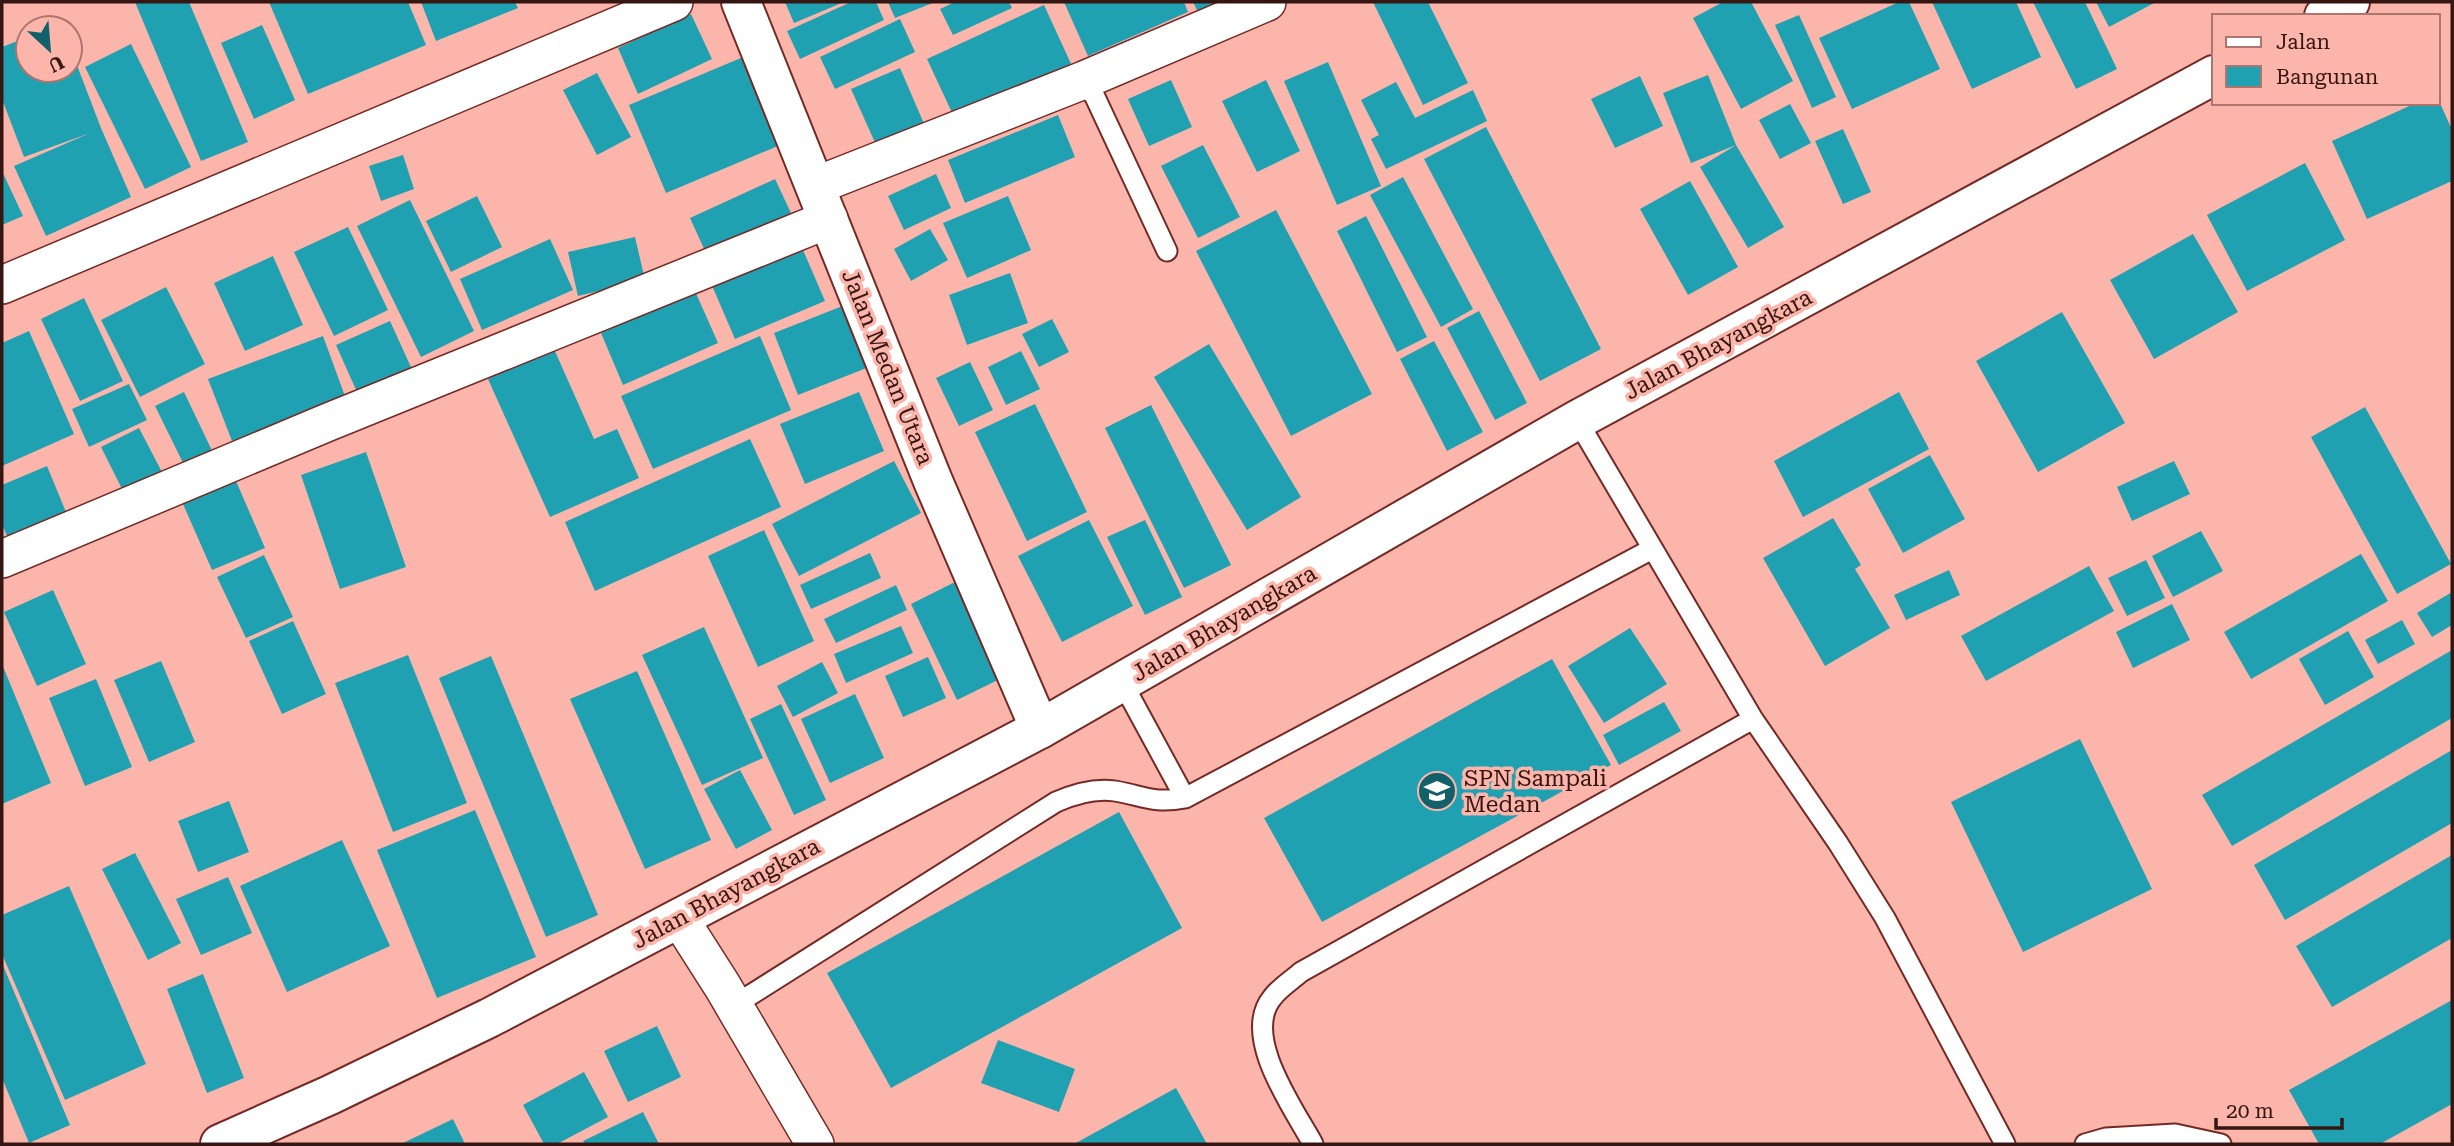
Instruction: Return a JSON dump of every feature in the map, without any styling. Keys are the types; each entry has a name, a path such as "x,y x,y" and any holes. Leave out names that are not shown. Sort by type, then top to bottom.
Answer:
{"main road":[{"name":"Jalan Medan Utara","path":"741,2 933,481 1040,729"},
{"path":"2328,14 2350,2"},
{"name":"Jalan Bhayangkara","path":"220,1144 330,1095 489,1018 1040,729 1577,420 2212,76"}],"street":[{"path":"2,285 674,2"},
{"path":"2,559 313,428 822,202 1084,80 1267,2"},
{"path":"678,918 815,1144"}],"lane":[{"path":"1084,80 1095,97 1167,251"},
{"path":"1577,420 1753,719 1838,843 1885,918 2005,1144"},
{"path":"733,1006 1056,802 1098,790 1156,801 1185,798 1652,549"},
{"path":"1122,682 1185,798"},
{"path":"1313,1144 1272,1069 1263,1042 1262,1019 1271,999 1301,972 1753,719"},
{"path":"2085,1144 2106,1138 2175,1134 2221,1144"}],"building":[{"path":"135,2 189,2 248,142 201,161"},
{"path":"269,2 408,2 426,45 308,94"},
{"path":"421,2 515,2 518,8 436,41"},
{"path":"785,2 844,2 794,23"},
{"path":"851,2 876,2 884,20 800,59 787,31"},
{"path":"888,2 935,2 895,18"},
{"path":"955,2 1009,2 1012,8 953,35 940,9"},
{"path":"1064,2 1184,2 1188,12 1088,56"},
{"path":"1193,2 1232,2 1200,16"},
{"path":"1373,2 1428,2 1468,83 1423,105"},
{"path":"1723,2 1751,2 1793,81 1741,109 1693,18"},
{"path":"1899,2 1909,2 1940,69 1852,109 1819,38"},
{"path":"1932,2 2016,2 2041,57 1972,89"},
{"path":"2033,2 2085,2 2117,69 2076,89"},
{"path":"2096,2 2156,2 2109,27"},
{"path":"1044,5 1072,66 955,119 927,59"},
{"path":"691,14 712,59 638,94 618,48"},
{"path":"1799,15 1836,97 1812,108 1775,25"},
{"path":"900,19 915,52 835,89 820,57"},
{"path":"262,25 295,100 254,119 221,43"},
{"path":"14,42 14,84 84,84 131,197 46,236 14,166 90,133 24,157 2,99 2,47"},
{"path":"131,44 191,167 145,189 85,67"},
{"path":"748,55 785,143 666,193 629,105"},
{"path":"1328,62 1381,186 1337,205 1284,81"},
{"path":"900,68 925,126 877,147 851,89"},
{"path":"597,73 631,137 597,155 563,90"},
{"path":"1708,75 1736,145 1691,163 1663,93"},
{"path":"1640,76 1663,126 1615,148 1591,99"},
{"path":"1171,80 1192,127 1149,146 1128,99"},
{"path":"1266,80 1300,151 1257,172 1222,101"},
{"path":"1396,82 1415,118 1473,90 1487,121 1386,169 1371,139 1379,135 1361,100"},
{"path":"2440,103 2452,130 2452,181 2367,219 2332,141 2412,105"},
{"path":"1790,104 1811,143 1780,159 1759,120"},
{"path":"1058,115 1075,157 965,203 948,160"},
{"path":"1486,127 1601,349 1540,381 1424,159"},
{"path":"1843,129 1871,192 1843,204 1815,141"},
{"path":"1203,145 1240,217 1198,238 1161,166"},
{"path":"1736,145 1784,227 1748,248 1700,167"},
{"path":"403,155 414,189 381,201 369,166"},
{"path":"2305,163 2345,240 2247,291 2207,215"},
{"path":"2,171 23,216 2,225"},
{"path":"936,174 951,208 904,230 888,196"},
{"path":"1403,177 1473,309 1441,327 1370,195"},
{"path":"775,179 791,213 706,253 690,218"},
{"path":"1690,181 1738,267 1688,295 1640,209"},
{"path":"477,196 502,247 451,272 426,221"},
{"path":"1008,196 1031,250 967,278 943,223"},
{"path":"410,200 474,331 421,357 357,226"},
{"path":"1276,210 1372,394 1291,436 1196,251"},
{"path":"1366,216 1427,337 1397,352 1337,231"},
{"path":"348,227 388,310 334,336 294,252"},
{"path":"930,229 948,260 911,281 894,249"},
{"path":"2193,234 2238,312 2154,359 2110,280"},
{"path":"635,237 645,280 578,296 568,252"},
{"path":"550,239 573,290 482,330 460,279"},
{"path":"800,243 825,301 735,339 710,281"},
{"path":"273,256 303,325 245,351 214,283"},
{"path":"1010,273 1028,323 967,345 949,295"},
{"path":"166,287 205,364 140,397 101,320"},
{"path":"695,291 718,343 623,385 601,333"},
{"path":"84,298 123,381 80,401 41,319"},
{"path":"845,305 869,367 798,395 774,333"},
{"path":"1479,311 1527,403 1495,420 1447,328"},
{"path":"2062,312 2125,423 2038,472 1976,361"},
{"path":"1052,319 1069,352 1039,367 1022,334"},
{"path":"390,321 415,376 361,401 336,345"},
{"path":"29,331 74,434 2,466 2,343"},
{"path":"323,336 346,399 232,441 208,379"},
{"path":"760,336 791,410 653,469 621,396"},
{"path":"1434,341 1483,432 1447,451 1400,359"},
{"path":"1209,344 1301,497 1247,530 1154,377"},
{"path":"554,349 594,439 617,429 639,478 550,517 488,379"},
{"path":"1021,351 1040,389 1006,405 988,367"},
{"path":"970,362 993,410 959,426 936,378"},
{"path":"129,384 147,420 89,447 72,409"},
{"path":"184,392 216,459 188,473 155,406"},
{"path":"859,392 884,451 805,484 780,424"},
{"path":"1899,392 1929,449 1803,517 1774,461"},
{"path":"1035,404 1087,512 1027,541 975,432"},
{"path":"1151,405 1231,565 1184,588 1105,428"},
{"path":"2365,407 2451,564 2397,594 2311,437"},
{"path":"139,428 164,476 125,495 101,447"},
{"path":"750,439 781,507 595,591 565,522"},
{"path":"366,452 406,567 340,589 301,475"},
{"path":"1930,455 1965,519 1903,553 1868,489"},
{"path":"894,461 921,513 799,576 772,524"},
{"path":"2174,461 2190,494 2132,521 2117,487"},
{"path":"47,466 68,517 9,541 2,524 2,485"},
{"path":"236,481 265,548 212,570 183,504"},
{"path":"1833,518 1861,565 1855,569 1890,628 1825,666 1763,558"},
{"path":"1089,520 1133,606 1062,642 1018,556"},
{"path":"1145,520 1182,597 1145,615 1107,537"},
{"path":"764,530 814,641 758,667 708,556"},
{"path":"2201,531 2223,571 2173,597 2152,556"},
{"path":"870,553 881,578 811,609 800,585"},
{"path":"2361,554 2388,601 2251,679 2224,632"},
{"path":"264,555 293,617 246,638 217,577"},
{"path":"2146,560 2165,598 2127,616 2108,578"},
{"path":"2089,566 2114,611 1986,681 1961,636"},
{"path":"1949,570 1960,595 1906,620 1894,595"},
{"path":"959,580 1006,676 957,700 911,604"},
{"path":"896,585 907,610 836,643 824,619"},
{"path":"53,590 86,664 37,686 4,612"},
{"path":"2452,592 2452,625 2432,637 2417,613"},
{"path":"2172,604 2190,640 2133,668 2116,632"},
{"path":"2402,620 2415,644 2378,664 2365,640"},
{"path":"293,621 326,694 282,714 249,641"},
{"path":"901,626 913,653 846,683 834,654"},
{"path":"704,627 763,758 702,785 642,655"},
{"path":"1630,628 1667,684 1604,723 1568,666"},
{"path":"2348,631 2374,677 2325,705 2299,659"},
{"path":"2452,650 2452,718 2232,846 2202,795"},
{"path":"408,655 467,803 393,832 335,683"},
{"path":"491,656 598,915 546,937 439,678"},
{"path":"928,657 946,698 903,717 885,676"},
{"name":"SPN Sampali Medan","path":"1552,659 1611,765 1322,922 1264,818"},
{"path":"161,661 195,742 149,762 114,680"},
{"path":"822,662 838,693 793,717 777,686"},
{"path":"2,664 51,783 2,804"},
{"path":"637,671 711,840 645,869 570,699"},
{"path":"96,679 132,767 85,786 49,698"},
{"path":"855,694 884,758 830,783 801,719"},
{"path":"1664,702 1681,731 1619,765 1603,735"},
{"path":"781,704 826,800 794,815 750,719"},
{"path":"2080,739 2152,889 2023,952 1951,802"},
{"path":"2452,750 2452,823 2285,920 2254,865"},
{"path":"740,770 772,830 736,849 704,789"},
{"path":"229,801 249,852 198,872 178,821"},
{"path":"475,810 536,957 437,998 377,850"},
{"path":"1119,812 1182,928 891,1088 827,973"},
{"path":"342,840 390,946 287,992 240,886"},
{"path":"135,853 181,943 148,960 102,869"},
{"path":"2452,855 2452,938 2332,1007 2296,946"},
{"path":"228,877 252,933 201,955 176,899"},
{"path":"69,886 146,1064 65,1100 2,954 2,915"},
{"path":"2,963 70,1125 29,1143 2,1078"},
{"path":"203,974 244,1078 207,1093 167,989"},
{"path":"2452,1000 2452,1104 2380,1144 2319,1144 2289,1090"},
{"path":"657,1026 681,1077 628,1102 604,1051"},
{"path":"998,1040 1075,1069 1059,1112 981,1083"},
{"path":"584,1072 608,1117 557,1144 544,1144 523,1105"},
{"path":"1176,1088 1207,1144 1074,1144"},
{"path":"643,1112 659,1144 585,1144 583,1141"},
{"path":"453,1119 465,1144 401,1144"}],"place":[{"name":"SPN Sampali Medan","path":"1437,791"}]}
